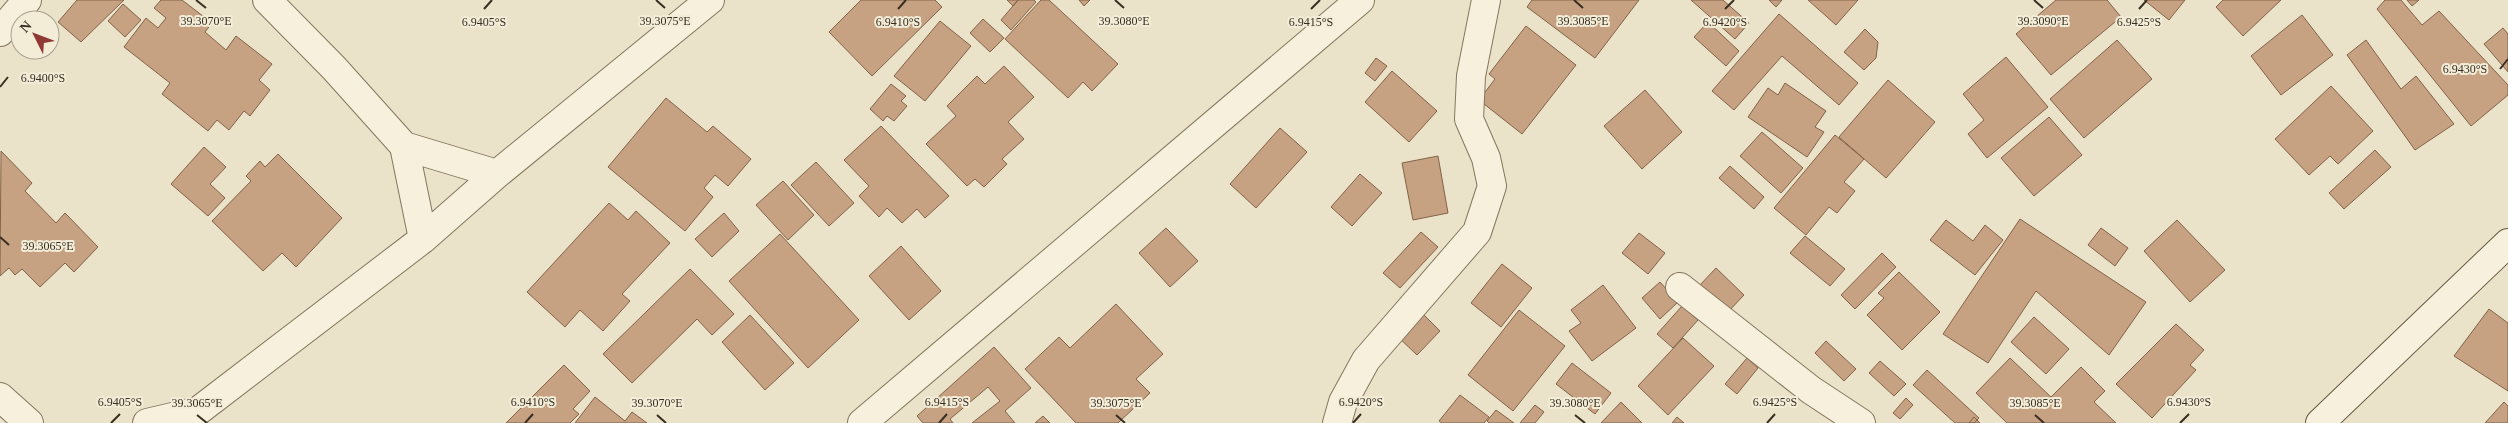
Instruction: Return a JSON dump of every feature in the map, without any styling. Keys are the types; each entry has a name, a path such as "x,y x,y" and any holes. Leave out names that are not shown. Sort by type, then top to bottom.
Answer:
{"street":[{"path":"0,32 27,0"},
{"path":"267,0 334,68 404,146 423,239"},
{"path":"147,423 198,412 423,239 497,174 710,0"},
{"path":"862,423 1360,0"},
{"path":"1337,423 1343,402 1366,360 1477,232 1492,186 1486,158 1469,118 1471,76 1486,0"},
{"path":"404,146 497,174"},
{"path":"2320,423 2508,243"},
{"path":"1680,287 1811,390 1860,423"},
{"path":"0,397 29,423"}],"building":[{"path":"77,0 124,0 81,42 60,24 60,20"},
{"path":"161,0 182,0 212,23 205,32 226,50 236,36 272,64 259,80 270,90 250,116 244,111 229,130 217,120 208,131 162,94 170,83 124,47 146,18 158,28 166,18 154,8"},
{"path":"861,0 935,0 942,7 872,76 829,32"},
{"path":"1007,0 1018,0 1013,6"},
{"path":"1018,0 1034,0 1036,2 1011,30 1001,20"},
{"path":"1041,0 1049,0 1118,64 1092,91 1083,82 1068,98 1005,39"},
{"path":"1079,0 1090,0 1084,6"},
{"path":"1532,0 1639,0 1595,58 1527,7"},
{"path":"1691,0 1723,0 1749,23 1735,39"},
{"path":"1769,0 1782,0 1776,7"},
{"path":"1808,0 1858,0 1836,25"},
{"path":"2056,0 2107,0 2121,17 2051,75 2016,34"},
{"path":"2144,0 2185,0 2169,20"},
{"path":"2223,0 2281,0 2243,36 2216,7"},
{"path":"2385,0 2401,0 2422,25 2439,11 2508,85 2508,95 2471,126 2377,9"},
{"path":"2407,0 2419,0 2412,6"},
{"path":"123,4 141,20 125,37 108,21"},
{"path":"1779,14 1858,83 1839,105 1782,56 1734,110 1712,91"},
{"path":"2302,15 2333,55 2281,95 2251,56"},
{"path":"983,19 1004,38 990,52 970,33"},
{"path":"940,21 971,46 925,101 894,76"},
{"path":"1708,22 1739,51 1726,66 1694,37"},
{"path":"1526,26 1576,65 1522,134 1479,100 1495,79 1489,74"},
{"path":"2503,28 2508,34 2508,72 2484,44"},
{"path":"1865,29 1878,42 1876,58 1864,70 1844,52"},
{"path":"2117,40 2152,79 2084,138 2050,99"},
{"path":"2366,40 2401,89 2416,76 2454,124 2415,150 2347,55"},
{"path":"2006,57 2048,107 1987,158 1968,134 1984,120 1963,94"},
{"path":"1376,58 1387,66 1375,81 1365,73"},
{"path":"1004,66 1034,97 1008,122 1024,139 1002,159 1007,164 984,187 975,179 967,186 926,144 956,116 947,106 977,76 985,84"},
{"path":"1392,71 1437,111 1409,142 1365,102"},
{"path":"1888,80 1935,122 1886,178 1839,137"},
{"path":"1785,83 1826,111 1815,127 1824,132 1807,157 1748,117 1768,88 1778,95"},
{"path":"891,84 906,96 901,101 907,106 894,121 887,116 883,121 870,109"},
{"path":"2331,86 2373,131 2338,164 2330,156 2309,175 2275,139"},
{"path":"1645,90 1682,132 1642,169 1604,126"},
{"path":"666,98 707,132 713,126 751,159 728,186 715,175 704,188 713,197 685,231 608,167"},
{"path":"2049,117 2082,155 2034,196 2001,158"},
{"path":"881,126 949,196 925,218 917,209 902,223 887,208 879,217 859,196 869,186 844,160"},
{"path":"1280,128 1307,152 1256,208 1230,184"},
{"path":"1762,132 1803,168 1781,193 1740,156"},
{"path":"1835,135 1864,159 1844,182 1855,191 1837,213 1829,207 1806,235 1774,208"},
{"path":"204,147 226,167 210,184 225,198 208,216 171,184"},
{"path":"2375,150 2391,167 2344,209 2329,193"},
{"path":"1,151 32,183 25,191 56,223 65,213 98,247 74,272 65,263 40,287 22,269 15,275 9,268 0,276"},
{"path":"278,154 342,218 296,267 282,253 263,271 212,221 251,181 246,176 260,161 265,167"},
{"path":"1438,156 1448,213 1413,220 1402,163"},
{"path":"816,162 854,203 829,226 791,185"},
{"path":"1730,166 1764,197 1754,209 1719,178"},
{"path":"1360,174 1382,193 1352,226 1331,207"},
{"path":"783,181 814,215 788,240 756,205"},
{"path":"609,203 628,220 636,211 670,243 622,294 630,301 603,331 580,310 565,327 527,292"},
{"path":"724,213 739,231 712,257 695,239"},
{"path":"2020,219 2146,302 2109,355 2036,291 1988,363 1943,334"},
{"path":"1946,220 1973,241 1985,225 2003,240 1975,275 1930,240"},
{"path":"2177,220 2225,270 2190,302 2144,251"},
{"path":"1166,228 1198,261 1170,287 1139,253"},
{"path":"2101,228 2128,248 2115,266 2088,245"},
{"path":"1421,232 1438,247 1400,288 1383,273"},
{"path":"1639,233 1665,253 1648,274 1622,253"},
{"path":"780,234 859,320 808,368 729,281"},
{"path":"1805,236 1845,269 1830,286 1790,253"},
{"path":"901,246 941,291 909,320 869,276"},
{"path":"1882,253 1896,267 1855,309 1841,295"},
{"path":"1502,264 1532,288 1501,327 1471,303"},
{"path":"1716,268 1744,295 1727,313 1699,286"},
{"path":"690,269 734,314 712,335 697,319 632,383 603,354"},
{"path":"1899,272 1940,312 1902,350 1867,315 1884,298 1878,293"},
{"path":"1660,282 1678,302 1660,319 1642,298"},
{"path":"1603,285 1636,328 1592,361 1569,331 1581,323 1571,310"},
{"path":"1116,304 1163,354 1136,379 1150,393 1118,423 1076,423 1025,369 1059,337 1070,348"},
{"path":"1682,306 1698,320 1673,348 1657,334"},
{"path":"2489,309 2508,323 2508,391 2454,356"},
{"path":"1419,310 1440,331 1417,355 1396,335"},
{"path":"1519,310 1565,346 1513,411 1468,375"},
{"path":"750,315 794,363 765,390 722,342"},
{"path":"2034,317 2069,349 2046,374 2011,342"},
{"path":"2176,324 2204,350 2190,365 2196,370 2152,418 2116,384"},
{"path":"1683,338 1714,366 1668,415 1638,386"},
{"path":"1826,341 1856,369 1844,381 1815,353"},
{"path":"994,347 1031,388 1005,411 1015,423 972,423 1000,401 988,387 950,419 953,423 923,423 917,416"},
{"path":"1747,358 1758,368 1737,394 1725,384"},
{"path":"2010,358 2051,397 2081,367 2105,391 2094,402 2116,423 2007,423 1976,393"},
{"path":"1880,361 1906,384 1894,396 1869,373"},
{"path":"1572,363 1611,393 1595,414 1556,384"},
{"path":"564,365 590,391 573,409 579,414 570,423 506,423"},
{"path":"1927,370 1979,418 1974,423 1955,423 1913,385"},
{"path":"1460,395 1489,417 1484,423 1442,423 1439,421"},
{"path":"595,397 625,421 632,412 647,423 575,423"},
{"path":"1906,398 1913,405 1900,419 1893,413"},
{"path":"1621,402 1642,423 1601,423"},
{"path":"2504,402 2508,406 2508,423 2485,423"},
{"path":"1535,405 1544,412 1535,423 1520,423"},
{"path":"1496,410 1514,423 1489,423 1487,421"},
{"path":"1043,416 1050,423 1035,423"},
{"path":"1677,417 1684,423 1672,423"},
{"path":"1974,417 1980,423 1969,423"}]}
